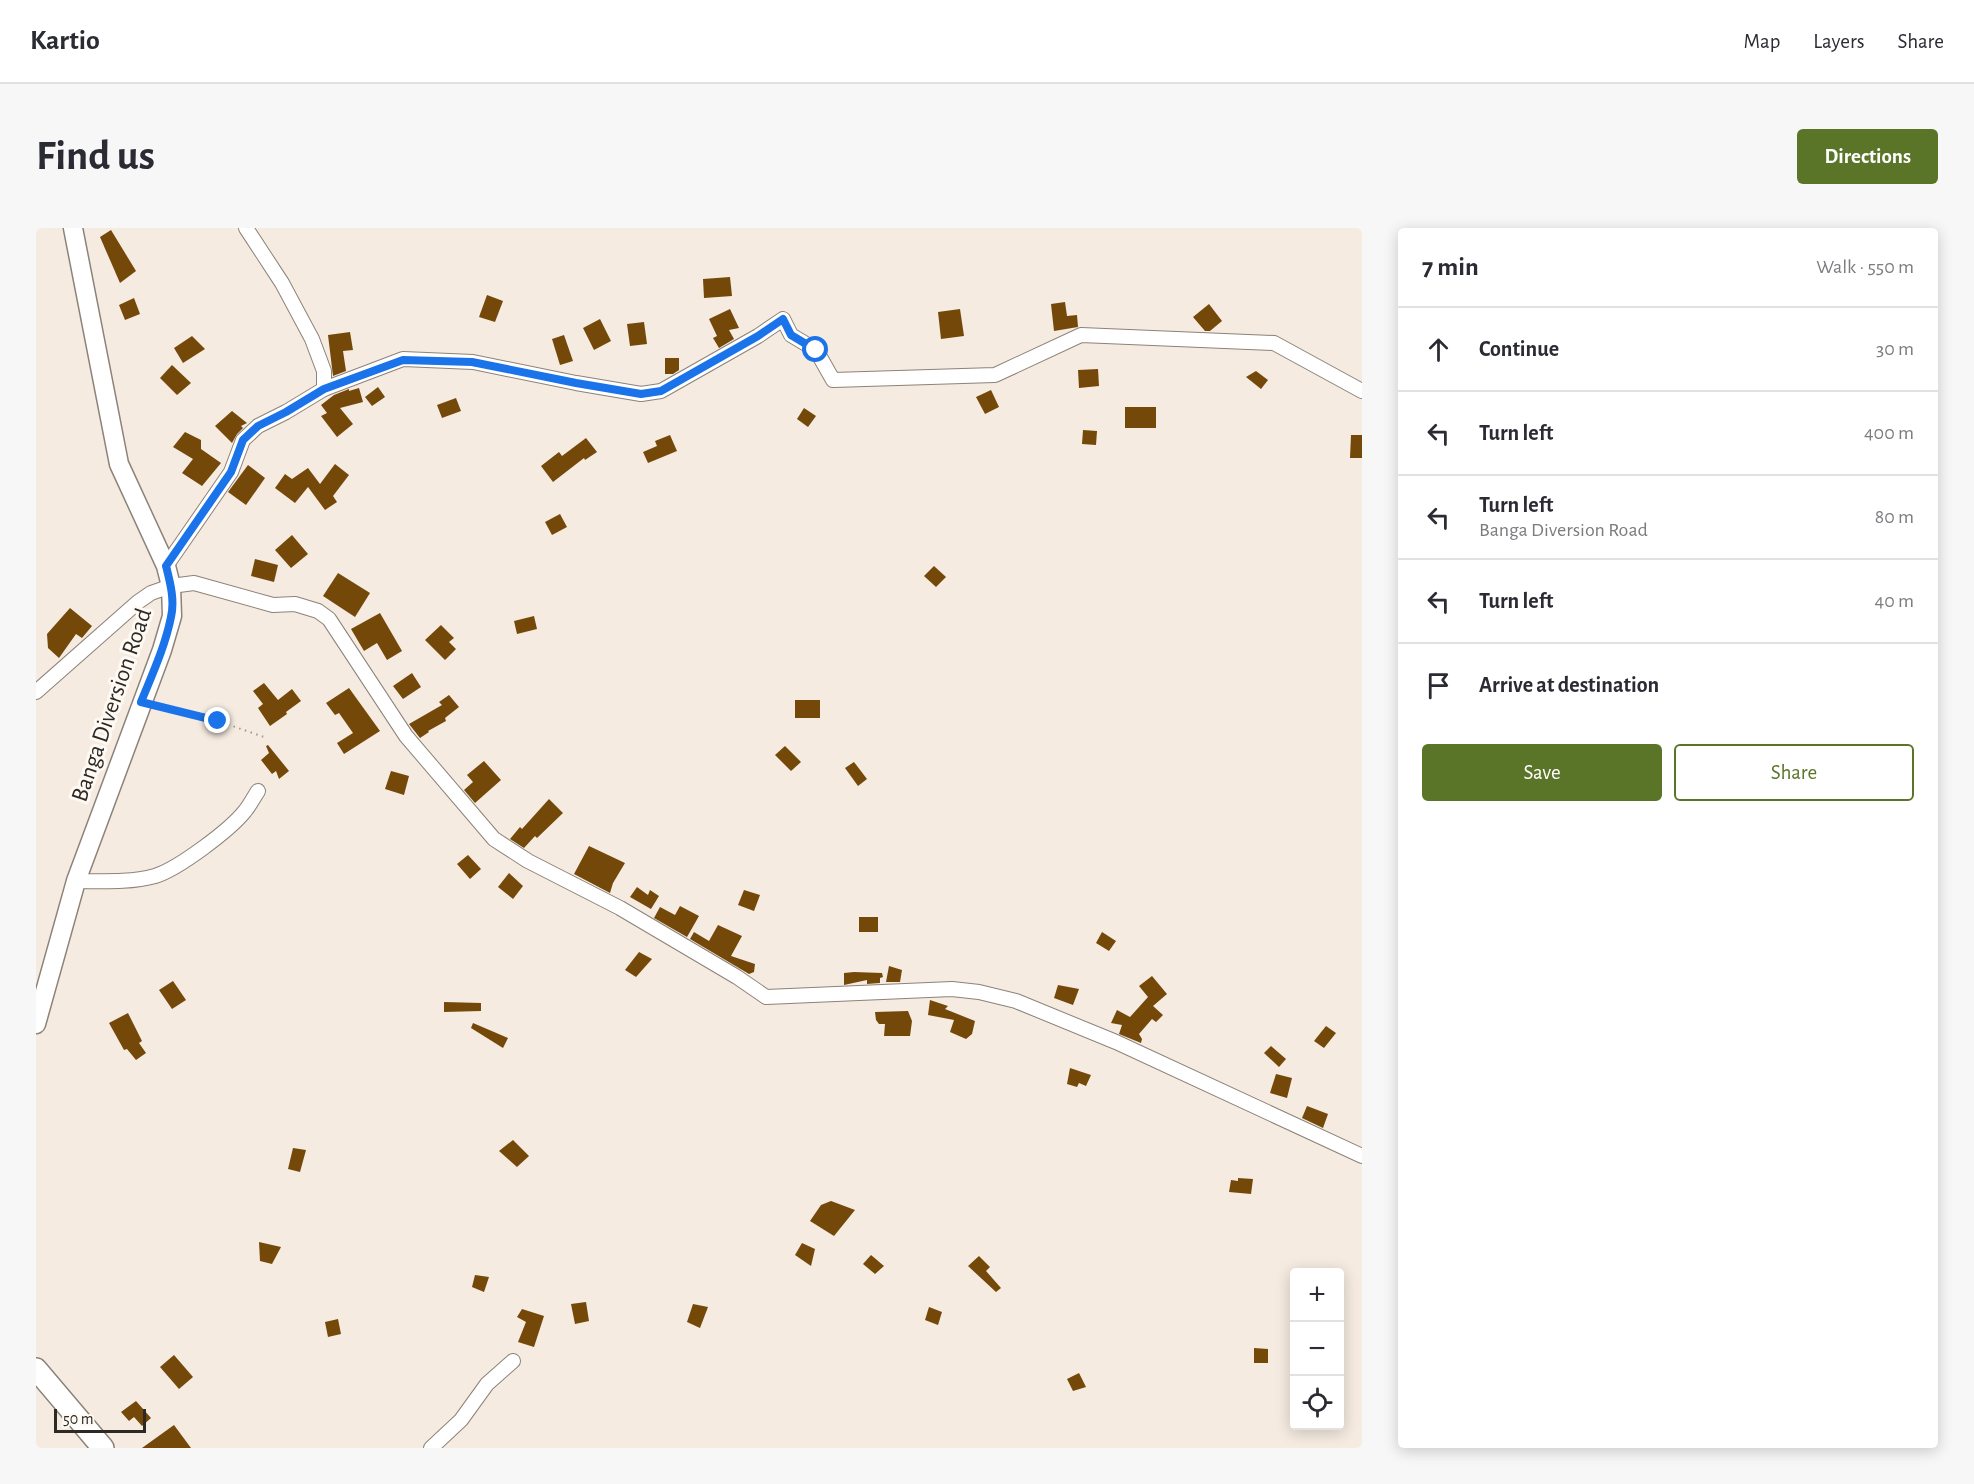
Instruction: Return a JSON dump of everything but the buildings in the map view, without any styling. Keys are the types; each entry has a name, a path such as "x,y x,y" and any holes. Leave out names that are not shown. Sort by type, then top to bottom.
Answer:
{"main road":[{"name":"Banga Diversion Road","path":"36,1024 76,881 162,650 172,616 171,586 166,566 119,464 73,228"},
{"path":"36,1369 103,1448"}],"street":[{"path":"246,228 282,283 312,339 324,371 324,389"},
{"path":"166,566 231,472 243,440 258,426 324,389 403,360 472,362 641,394 661,391 758,336 783,319 791,335 816,350 833,380 995,375 1081,335 1274,343 1362,391"},
{"path":"36,692 138,602 151,593 171,586 194,583 273,605 294,604 318,611 329,619 406,736 494,839 528,861 620,908 737,977 766,997 952,989 979,992 1016,1001 1116,1042 1362,1156"},
{"path":"76,881 136,880 156,875 176,866 213,839 245,811 258,791"},
{"path":"431,1448 460,1420 487,1384 513,1361"}],"path":[{"path":"141,702 218,721 267,738"}],"route":[{"path":"218,721 141,702 162,650 172,616 171,586 166,566 231,472 243,440 258,426 324,389 403,360 472,362 641,394 661,391 685,379 783,319 791,335 816,350"}]}
